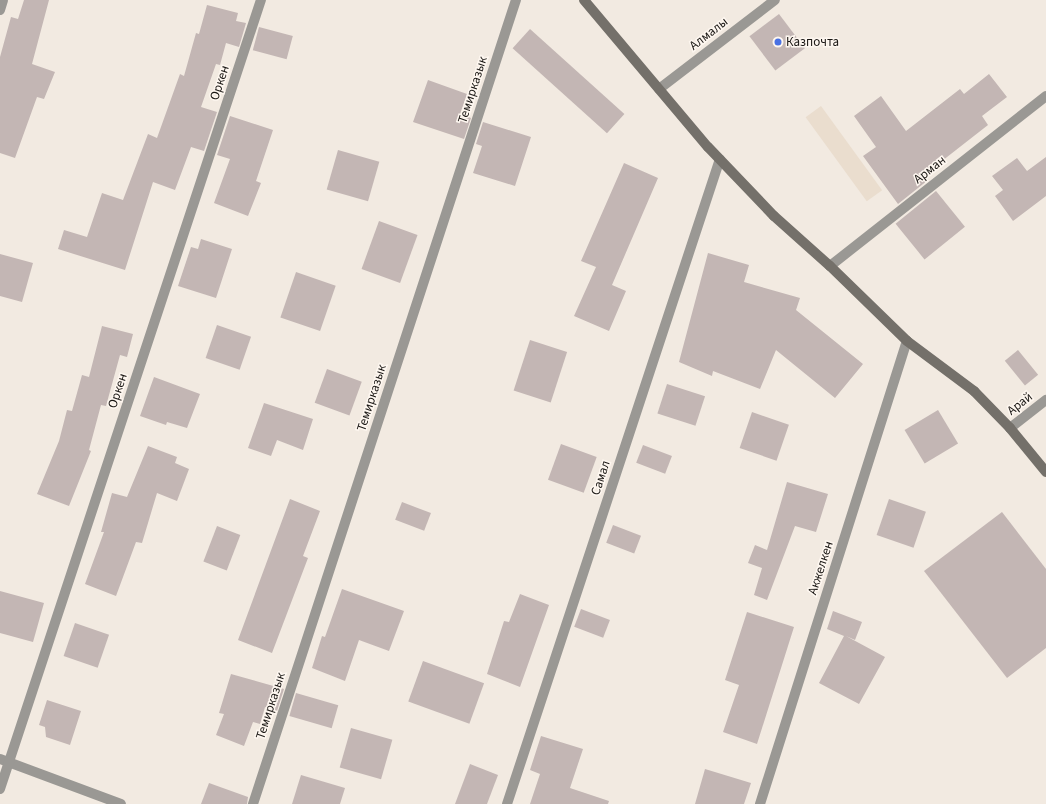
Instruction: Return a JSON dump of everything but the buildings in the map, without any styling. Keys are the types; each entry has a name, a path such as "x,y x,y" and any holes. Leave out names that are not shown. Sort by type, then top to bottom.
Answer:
{"street":[{"path":"0,10 3,0"},
{"name":"Оркен","path":"0,789 4,760 261,0"},
{"name":"Темирказык","path":"253,804 516,0"},
{"path":"584,0 720,159 774,216 830,266 907,341 974,391 1010,428 1046,472"},
{"name":"Алмалы","path":"659,89 775,0"},
{"name":"Арман","path":"830,266 1046,96"},
{"name":"Самал","path":"507,804 720,159"},
{"name":"Акжелкен","path":"760,804 907,341"},
{"name":"Арай","path":"1010,428 1046,400"},
{"path":"4,760 121,804"}],"shaded area":[{"path":"821,106 882,190 867,201 806,117"}],"place":[{"name":"Казпочта","path":"778,42"}]}
